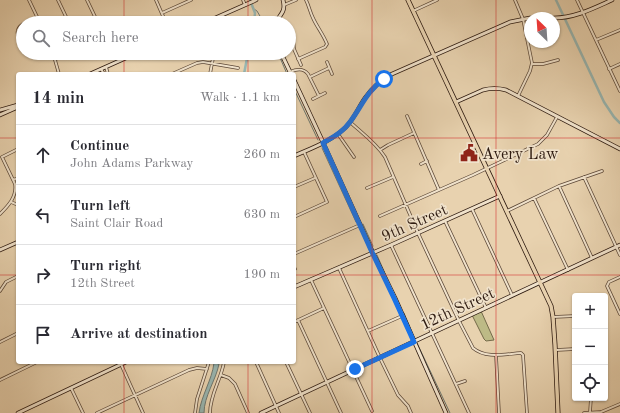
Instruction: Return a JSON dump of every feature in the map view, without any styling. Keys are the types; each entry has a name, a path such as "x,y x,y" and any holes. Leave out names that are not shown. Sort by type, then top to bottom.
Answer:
{"main road":[{"path":"408,0 551,306 556,350 558,413"}],"street":[{"path":"29,0 36,16"},
{"path":"58,0 66,16"},
{"path":"87,0 95,16"},
{"path":"156,0 163,16"},
{"path":"162,13 191,0"},
{"path":"243,0 247,4"},
{"path":"222,16 255,0"},
{"path":"281,16 284,5 283,0"},
{"path":"284,5 296,0"},
{"path":"298,59 325,47 327,44 311,15 306,0"},
{"path":"413,11 437,0"},
{"path":"516,0 523,19 532,60 530,72 518,96"},
{"path":"577,0 620,91"},
{"path":"560,17 583,12 612,0"},
{"path":"296,155 323,143 338,134 350,122 364,98 379,83 392,74 510,22 523,19"},
{"path":"596,40 620,30"},
{"path":"296,54 301,65"},
{"path":"56,60 59,72"},
{"path":"94,72 122,60"},
{"path":"210,72 213,60"},
{"path":"284,60 290,72"},
{"path":"532,64 543,64 558,60"},
{"path":"179,72 197,63 203,62 238,68"},
{"path":"327,62 332,74"},
{"path":"609,68 620,64"},
{"path":"106,67 107,72"},
{"path":"310,77 329,68"},
{"path":"292,72 297,69 303,69 310,77 319,96"},
{"path":"296,84 446,413"},
{"path":"456,102 488,88 506,90 620,149"},
{"path":"313,99 325,93"},
{"path":"0,110 16,106"},
{"path":"0,115 16,107"},
{"path":"407,116 439,190"},
{"path":"380,216 538,144 547,135 557,116"},
{"path":"350,122 370,139 384,157 459,321 473,348 483,354 496,355 521,353 523,355 527,413"},
{"path":"380,150 388,144 414,133"},
{"path":"338,134 354,157"},
{"path":"0,214 11,202 16,189 2,157 16,150"},
{"path":"296,216 327,202 304,152"},
{"path":"421,164 427,161"},
{"path":"507,210 559,186 602,171"},
{"path":"367,188 393,177"},
{"path":"584,177 620,255"},
{"path":"296,186 315,178"},
{"path":"559,186 592,258"},
{"name":"9th Street","path":"296,285 300,282 311,280 339,268 500,196"},
{"path":"534,198 568,270"},
{"path":"11,202 16,204"},
{"path":"472,209 512,296"},
{"path":"445,221 486,308"},
{"path":"296,253 360,225"},
{"path":"0,250 16,243"},
{"path":"391,245 469,413"},
{"name":"12th Street","path":"261,413 620,245"},
{"path":"339,268 398,395 408,406 411,413"},
{"path":"0,291 6,282 16,277"},
{"path":"620,277 609,282 607,286 620,314"},
{"path":"311,280 372,411"},
{"path":"324,308 298,320 341,413"},
{"path":"368,331 402,316"},
{"path":"553,317 572,316"},
{"path":"0,342 16,334"},
{"path":"556,350 572,349"},
{"path":"496,355 498,413"},
{"path":"0,380 33,364"},
{"path":"18,413 118,364"},
{"path":"120,364 143,413"},
{"path":"195,413 197,399 208,364"},
{"path":"210,413 211,398 221,375 224,364"},
{"path":"257,364 279,413"},
{"path":"287,364 310,413"},
{"path":"97,413 189,370 197,368 207,369"},
{"path":"221,375 229,378 235,384 248,413"},
{"path":"456,384 465,381"},
{"path":"71,388 83,413"},
{"path":"590,412 591,401"},
{"path":"584,413 601,412 620,404"}],"shaded area":[{"path":"481,311 494,340 486,341 484,339 472,315"}],"water":[{"path":"214,364 219,364 206,400 204,413 199,413 202,400"}],"waterway":[{"path":"250,0 255,16"},
{"path":"556,0 604,102 620,123"},
{"path":"254,9 260,16"},
{"path":"244,72 247,60"},
{"path":"281,60 286,72"},
{"path":"296,93 318,140"},
{"path":"322,148 356,222"},
{"path":"363,224 373,246"},
{"path":"377,255 390,285"},
{"path":"404,313 414,337"},
{"path":"417,343 450,413"}],"place":[{"name":"Avery Law","path":"469,153"}],"route":[{"path":"355,369 414,342 323,143 345,128 367,95 384,79"}]}
